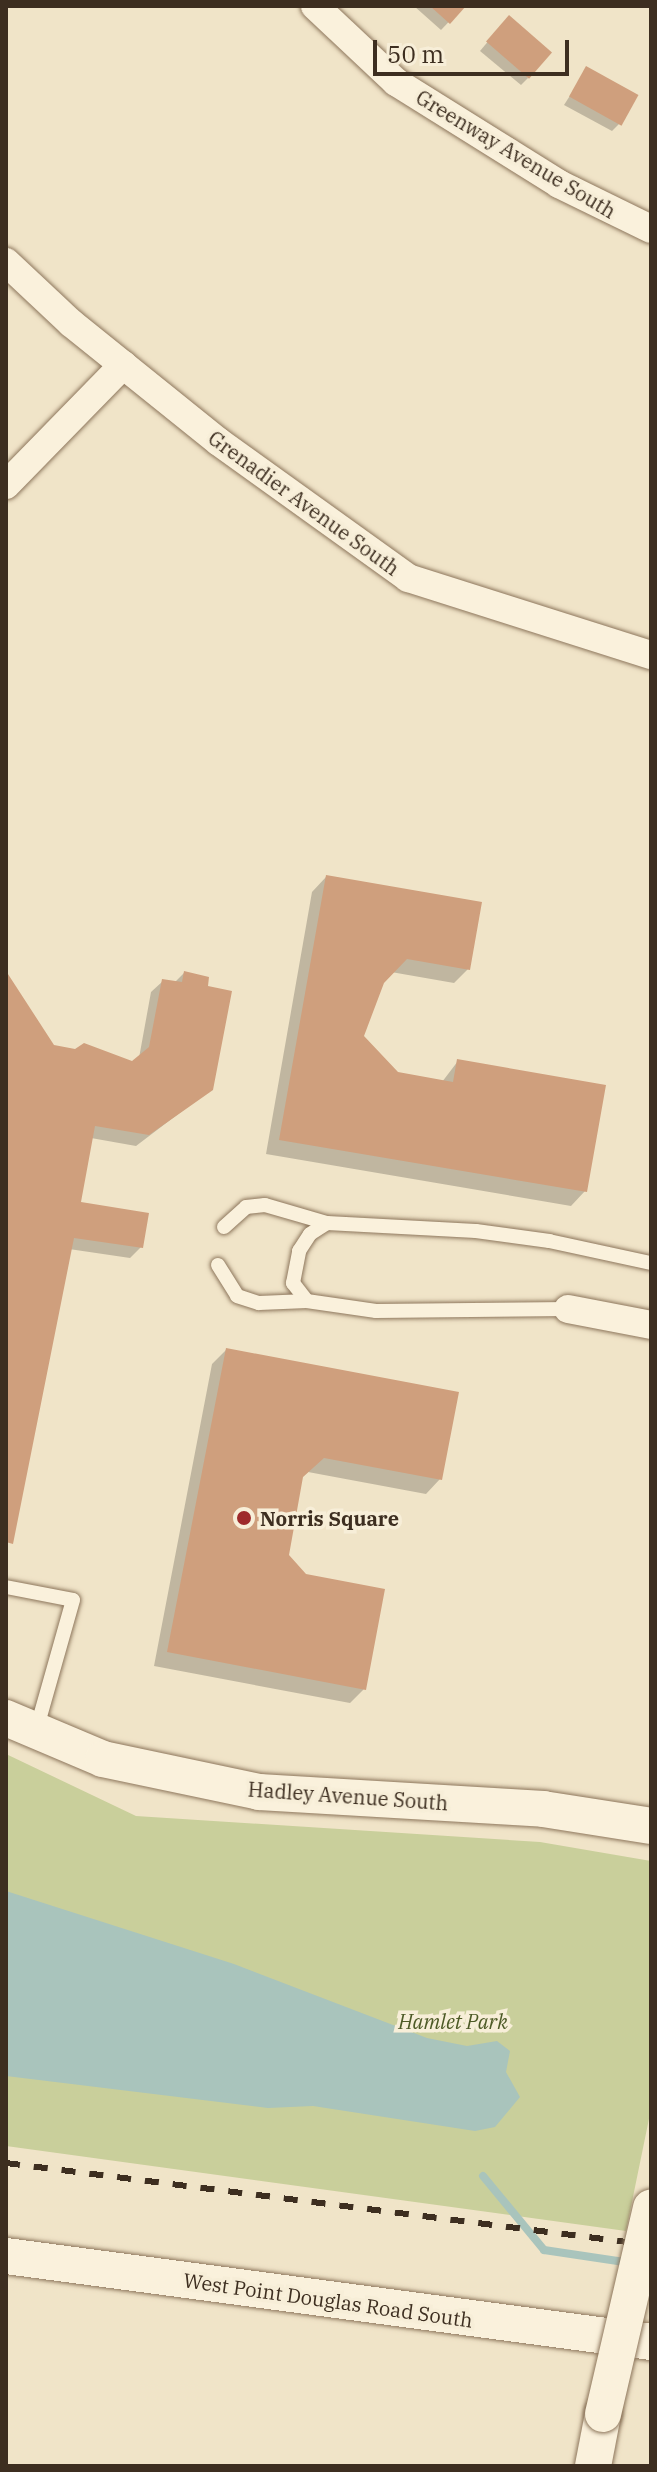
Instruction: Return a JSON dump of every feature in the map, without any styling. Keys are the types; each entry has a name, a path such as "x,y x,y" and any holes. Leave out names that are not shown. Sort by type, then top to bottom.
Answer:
{"street":[{"name":"Greenway Avenue South","path":"315,6 396,82 559,184 651,229"},
{"name":"Grenadier Avenue South","path":"6,262 123,365 219,442 408,578 651,655"},
{"path":"6,485 123,365"},
{"path":"568,1309 651,1325"},
{"name":"Hadley Avenue South","path":"21,1725 103,1759 259,1792 543,1809 651,1826"},
{"path":"593,2466 651,2208"},
{"name":"West Point Douglas Road South","path":"6,2256 651,2342"}],"lane":[{"path":"224,1227 246,1207 265,1205 327,1223 476,1231 549,1241 651,1263"},
{"path":"307,1301 293,1283 299,1251 310,1234 327,1223"},
{"path":"218,1265 237,1296 259,1303 307,1301 376,1311 568,1309"},
{"path":"6,1587 73,1600 21,1725"}],"green space":[{"name":"Hamlet Park","path":"6,1754 136,1816 540,1842 651,1861 651,2109 626,2231 6,2146"}],"water":[{"path":"6,1891 234,1964 427,2038 467,2046 497,2041 510,2051 506,2072 520,2097 495,2127 475,2131 313,2106 268,2108 6,2076"}],"building":[{"path":"430,6 466,6 450,24"},
{"path":"509,15 552,52 529,79 486,41"},
{"path":"586,66 638,95 622,126 569,97"},
{"path":"326,875 482,902 470,970 407,959 384,983 364,1036 398,1072 453,1082 457,1059 606,1085 587,1192 279,1140"},
{"path":"6,971 54,1045 75,1049 84,1043 132,1061 149,1047 162,979 182,982 184,971 209,977 208,986 232,991 213,1090 149,1135 95,1126 81,1202 149,1213 143,1248 74,1238 13,1544 6,1542"},
{"name":"Norris Square","path":"226,1348 459,1392 442,1480 324,1458 303,1477 289,1555 306,1574 385,1589 366,1690 167,1652"}],"waterway":[{"path":"483,2176 544,2250 631,2263"}],"railway":[{"path":"6,2163 651,2245"}],"place":[{"name":"Norris Square","path":"244,1518"}]}
